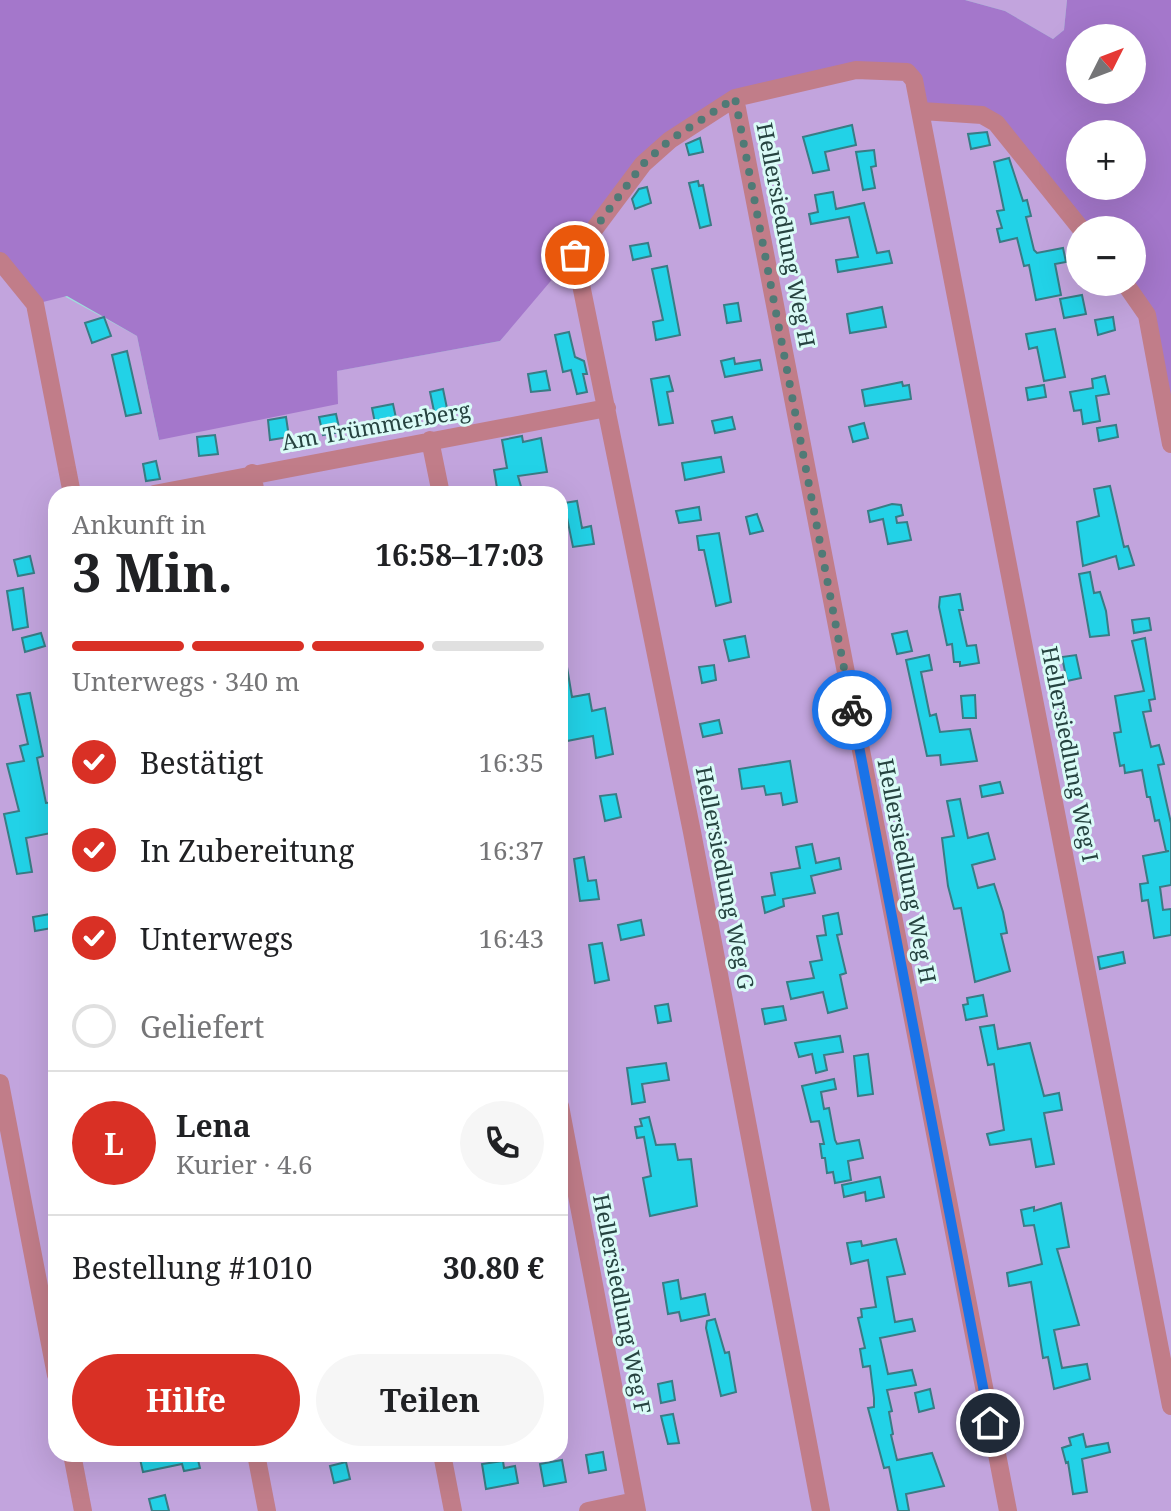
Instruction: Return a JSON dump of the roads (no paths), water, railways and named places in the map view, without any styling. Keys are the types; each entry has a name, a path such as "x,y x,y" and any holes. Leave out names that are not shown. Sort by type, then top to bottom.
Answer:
{"lane":[{"path":"735,98 856,70 907,72 914,80 922,111 982,115 996,123 1071,216"},
{"name":"Hellersiedlung Weg G","path":"735,98 670,140 643,164 575,255 821,1511"},
{"name":"Hellersiedlung Weg H","path":"735,98 1008,1511"},
{"name":"Hellersiedlung Weg I","path":"922,111 1171,1406"},
{"path":"0,261 35,304 70,486"},
{"path":"1134,296 1147,315 1171,444"},
{"name":"Am Trümmerberg","path":"191,486 607,408"},
{"path":"430,440 439,486"},
{"path":"252,473 254,486"},
{"path":"0,1083 48,1333"},
{"name":"Hellersiedlung Weg F","path":"568,1148 636,1506"},
{"path":"74,1462 83,1511"},
{"path":"258,1462 267,1511"},
{"path":"444,1462 453,1511"},
{"path":"588,1511 636,1506"}]}
